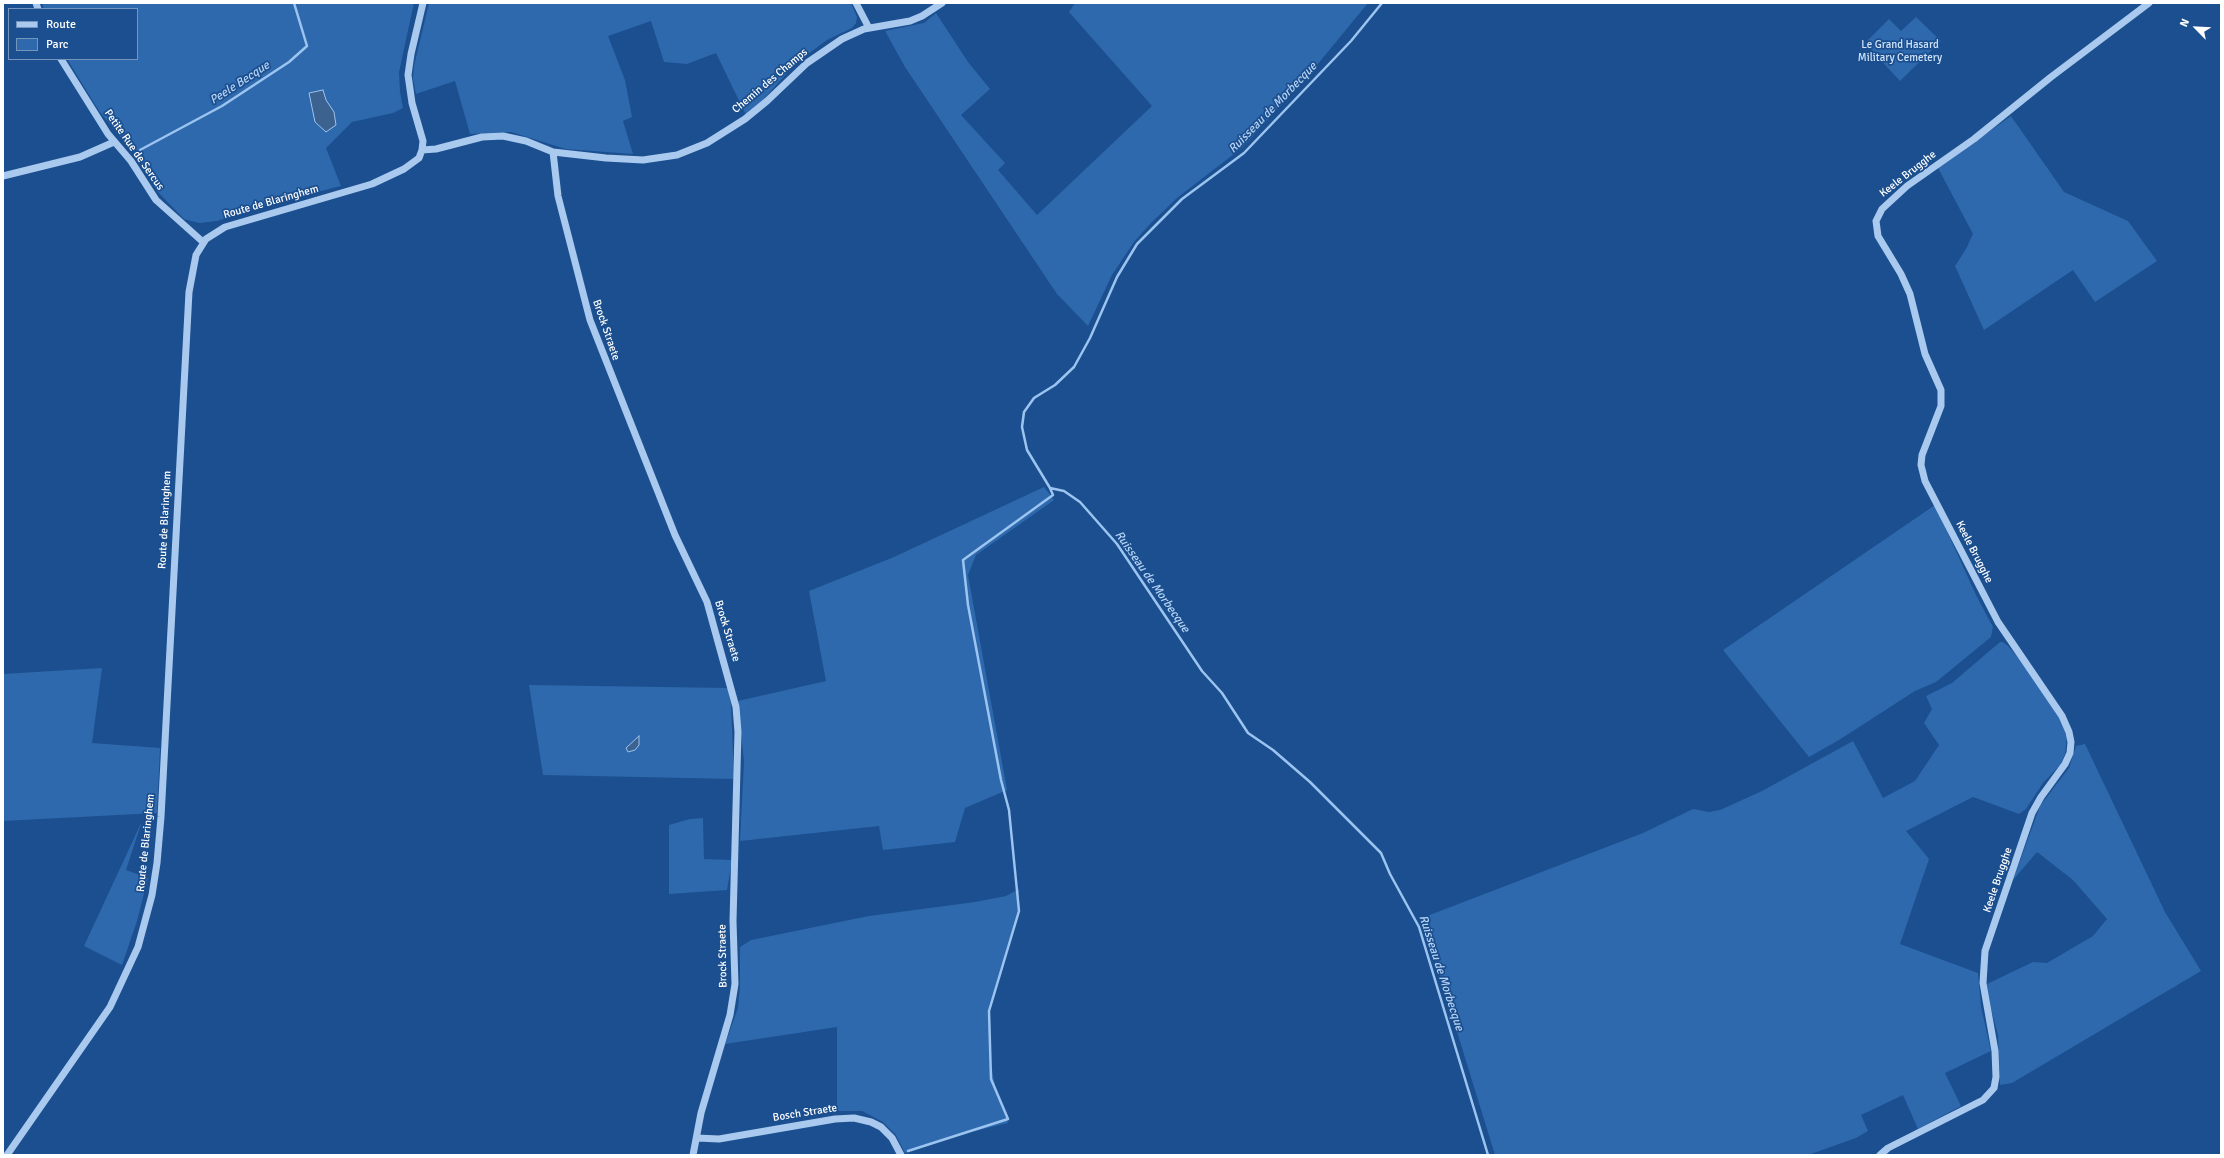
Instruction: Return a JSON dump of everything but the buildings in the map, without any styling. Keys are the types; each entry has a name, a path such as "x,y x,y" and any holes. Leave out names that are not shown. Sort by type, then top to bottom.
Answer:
{"street":[{"path":"422,150 423,141 410,96 408,76 410,54 423,3"},
{"path":"856,3 870,28"},
{"name":"Chemin des Champs","path":"422,150 436,150 482,137 502,136 526,141 553,152 606,158 643,160 669,157 692,150 707,143 752,113 802,67 826,49 848,36 870,28 910,21 922,16 942,3"},
{"name":"Keele Brugghe","path":"1880,1155 1888,1148 1983,1100 1994,1088 1996,1076 1995,1051 1984,998 1982,970 1984,958 2032,813 2040,797 2065,764 2070,753 2071,742 2069,732 2062,716 1998,622 1925,481 1921,465 1922,455 1941,406 1941,390 1925,354 1907,287 1878,236 1876,221 1882,209 1907,186 1979,134 2051,76 2148,3"},
{"name":"Petite Rue de Sercus","path":"62,60 114,142 131,161 156,200 203,242"},
{"path":"3,176 80,157 114,142"},
{"name":"Route de Blaringhem","path":"7,1155 110,1006 138,947 152,895 158,863 161,817 189,292 193,262 203,242 214,232 230,225 381,180 411,165 419,158 422,150"},
{"name":"Brock Straete","path":"553,152 558,196 590,320 674,535 704,596 720,644 736,711 738,805 733,921 735,984 732,1008 701,1112 693,1155"},
{"name":"Bosch Straete","path":"697,1138 719,1139 828,1120 854,1118 871,1122 885,1130 892,1138 901,1155"}],"green space":[{"path":"42,3 414,3 399,72 400,92 403,108 393,113 352,122 326,148 341,186 277,202 217,221 200,223 184,219 157,191 133,152 99,111 68,60 138,60 138,8 44,8"},
{"path":"429,3 851,3 857,17 856,23 852,28 827,40 797,62 760,103 746,115 716,53 687,64 664,62 651,21 608,36 625,80 632,117 623,121 633,154 566,149 511,132 470,134 455,81 416,94 413,79 414,66"},
{"path":"1075,3 1368,3 1308,76 1243,147 1177,198 1134,242 1112,275 1088,326 1057,294 905,67 885,31 924,23 936,13 968,62 990,89 961,115 1005,163 998,170 1037,215 1152,106 1069,12"},
{"name":"Le Grand Hasard Military Cemetery","path":"1916,17 1941,41 1900,81 1865,43 1889,19 1901,31"},
{"path":"2011,116 2064,192 2128,221 2157,261 2095,302 2073,270 1984,330 1955,266 1966,249 1973,234 1938,168"},
{"path":"1044,487 1054,500 976,555 968,575 1007,790 965,808 955,842 883,850 879,826 740,841 744,762 738,701 826,681 809,591 894,557"},
{"path":"1935,505 1976,595 1993,627 1991,637 1936,682 1915,691 1839,740 1809,757 1723,650"},
{"path":"2000,642 2003,642 2008,646 2022,662 2059,717 2067,736 2065,754 2060,765 2043,783 2026,809 2019,814 1973,797 1906,831 1929,859 1900,944 1978,973 1981,1007 1991,1051 1945,1073 1961,1106 1918,1129 1903,1095 1861,1115 1868,1131 1856,1138 1808,1155 1495,1155 1422,918 1643,833 1693,809 1709,812 1720,810 1762,791 1853,741 1883,798 1915,781 1939,745 1924,723 1932,709 1926,696 1952,683"},
{"path":"102,668 92,743 160,748 157,813 3,821 3,674"},
{"path":"529,685 728,688 731,705 734,779 543,775"},
{"path":"2085,744 2165,912 2201,971 2012,1083 2000,1085 1998,1035 1991,1009 1987,984 2033,962 2047,963 2093,936 2107,919 2073,880 2037,852 2013,880 2040,806 2069,768 2076,746"},
{"path":"703,818 704,859 732,860 727,890 669,894 669,825 690,819"},
{"path":"142,821 126,870 148,878 137,921 122,965 84,946"},
{"path":"1019,889 1019,911 989,1011 989,1053 996,1091 1008,1123 962,1134 905,1153 896,1135 883,1122 862,1111 837,1111 837,1027 725,1044 738,1008 740,986 740,947 751,940 869,916 975,902 1006,896"}],"shaded area":[{"path":"323,90 326,100 334,112 336,125 326,132 315,122 309,93"},
{"path":"639,736 639,745 635,750 628,752 626,748"}],"waterway":[{"name":"Peele Becque","path":"140,150 222,106 289,62 307,46 294,3"},
{"name":"Ruisseau de Morbecque","path":"1382,3 1351,41 1244,153 1182,199 1137,244 1117,277 1090,338 1074,367 1055,385 1034,398 1024,412 1022,427 1027,450 1050,488 1064,491 1080,502 1117,544 1202,671 1222,693 1248,733 1273,750 1310,782 1381,853 1390,874 1419,927 1488,1155"},
{"path":"908,1151 1008,1119 991,1079 989,1011 1019,911 1009,810 1001,780 968,605 963,560 1053,495 1050,488"}]}
